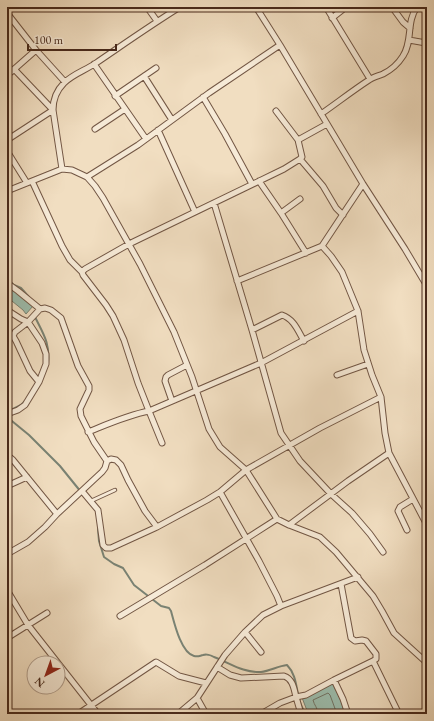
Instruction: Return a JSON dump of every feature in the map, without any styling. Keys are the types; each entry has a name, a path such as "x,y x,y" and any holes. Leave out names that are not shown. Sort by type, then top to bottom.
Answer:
{"street":[{"path":"147,7 157,22"},
{"path":"62,170 53,110 55,98 59,89 65,82 180,7"},
{"path":"256,7 363,184 427,286"},
{"path":"326,7 370,79"},
{"path":"332,18 346,7"},
{"path":"392,7 403,22 410,28"},
{"path":"321,114 370,79 382,75 395,66 404,55 409,40 412,16 417,7"},
{"path":"7,13 36,50 65,82"},
{"path":"409,40 427,43"},
{"path":"88,177 146,140 204,97 280,45"},
{"path":"7,72 11,72 36,50"},
{"path":"94,64 146,140"},
{"path":"115,96 156,68"},
{"path":"14,69 53,110"},
{"path":"144,76 172,120"},
{"path":"204,97 252,184"},
{"path":"95,129 125,109"},
{"path":"7,140 53,110"},
{"path":"82,272 128,244 284,169 300,159 302,155 298,140 276,112"},
{"path":"298,140 327,124"},
{"path":"158,130 195,212"},
{"path":"7,151 30,182 70,260 82,272 106,305 112,316 124,340 138,383 162,443"},
{"path":"300,159 323,186 336,208 343,215"},
{"path":"7,191 62,170 72,170 88,177 103,198 174,332 214,440 246,470 277,519 320,537 336,552 358,578 382,611 394,632 427,663"},
{"path":"259,181 306,253"},
{"path":"237,281 322,246 363,184"},
{"path":"281,213 300,199"},
{"path":"214,203 281,433 300,461 331,494 352,513 383,552"},
{"path":"322,246 342,272 358,311 364,350 381,397 389,453 427,525"},
{"path":"7,283 40,309"},
{"path":"39,382 30,371 16,341 10,337 28,322 40,309 45,308 51,310 61,318 78,366 89,386 89,390 80,409 81,416 88,432 107,461"},
{"path":"7,310 28,322 42,343 46,354 46,364 39,382 25,405 18,410 7,414"},
{"path":"88,432 135,414 149,411 261,363 358,311"},
{"path":"252,330 282,315 291,319 304,341"},
{"path":"337,375 368,364"},
{"path":"172,401 164,381 168,375 187,365"},
{"path":"83,490 98,510 103,545 106,548 118,546 157,527 220,492 246,470 289,445 381,397"},
{"path":"289,525 389,453"},
{"path":"7,455 13,460 58,514"},
{"path":"7,554 28,542 102,472 107,461 111,458 116,460 121,465 141,505 157,527"},
{"path":"7,486 27,477"},
{"path":"220,492 278,596 281,606"},
{"path":"408,530 398,509 413,499"},
{"path":"120,616 205,565 277,519"},
{"path":"178,714 196,698 220,663 245,632 263,615 281,606 358,578"},
{"path":"261,714 296,696 306,695 376,659 377,656 366,641 355,641 351,638 341,584"},
{"path":"7,590 28,625 98,714"},
{"path":"7,638 47,613"},
{"path":"245,632 261,652"},
{"path":"373,661 399,714"},
{"path":"78,714 156,662 179,676 206,683"},
{"path":"220,663 230,675 241,678 288,677 292,683 301,714"},
{"path":"334,680 344,699 348,714"},
{"path":"196,698 206,714"}],"lane":[{"path":"91,501 115,490"}],"water":[{"path":"7,282 33,306 26,314 7,297"},
{"path":"333,681 346,714 310,714 301,695"}],"waterway":[{"path":"7,279 14,285 21,288 29,297"},
{"path":"35,317 44,334 48,350 48,364"},
{"path":"7,412 21,405 26,400"},
{"path":"7,417 29,435 60,466 81,492"},
{"path":"98,529 99,541 104,557 123,568 134,585 161,606 169,608 182,643 189,654 194,656 210,655 242,669 254,672 261,672 287,665 293,673 300,704 306,714"}]}
